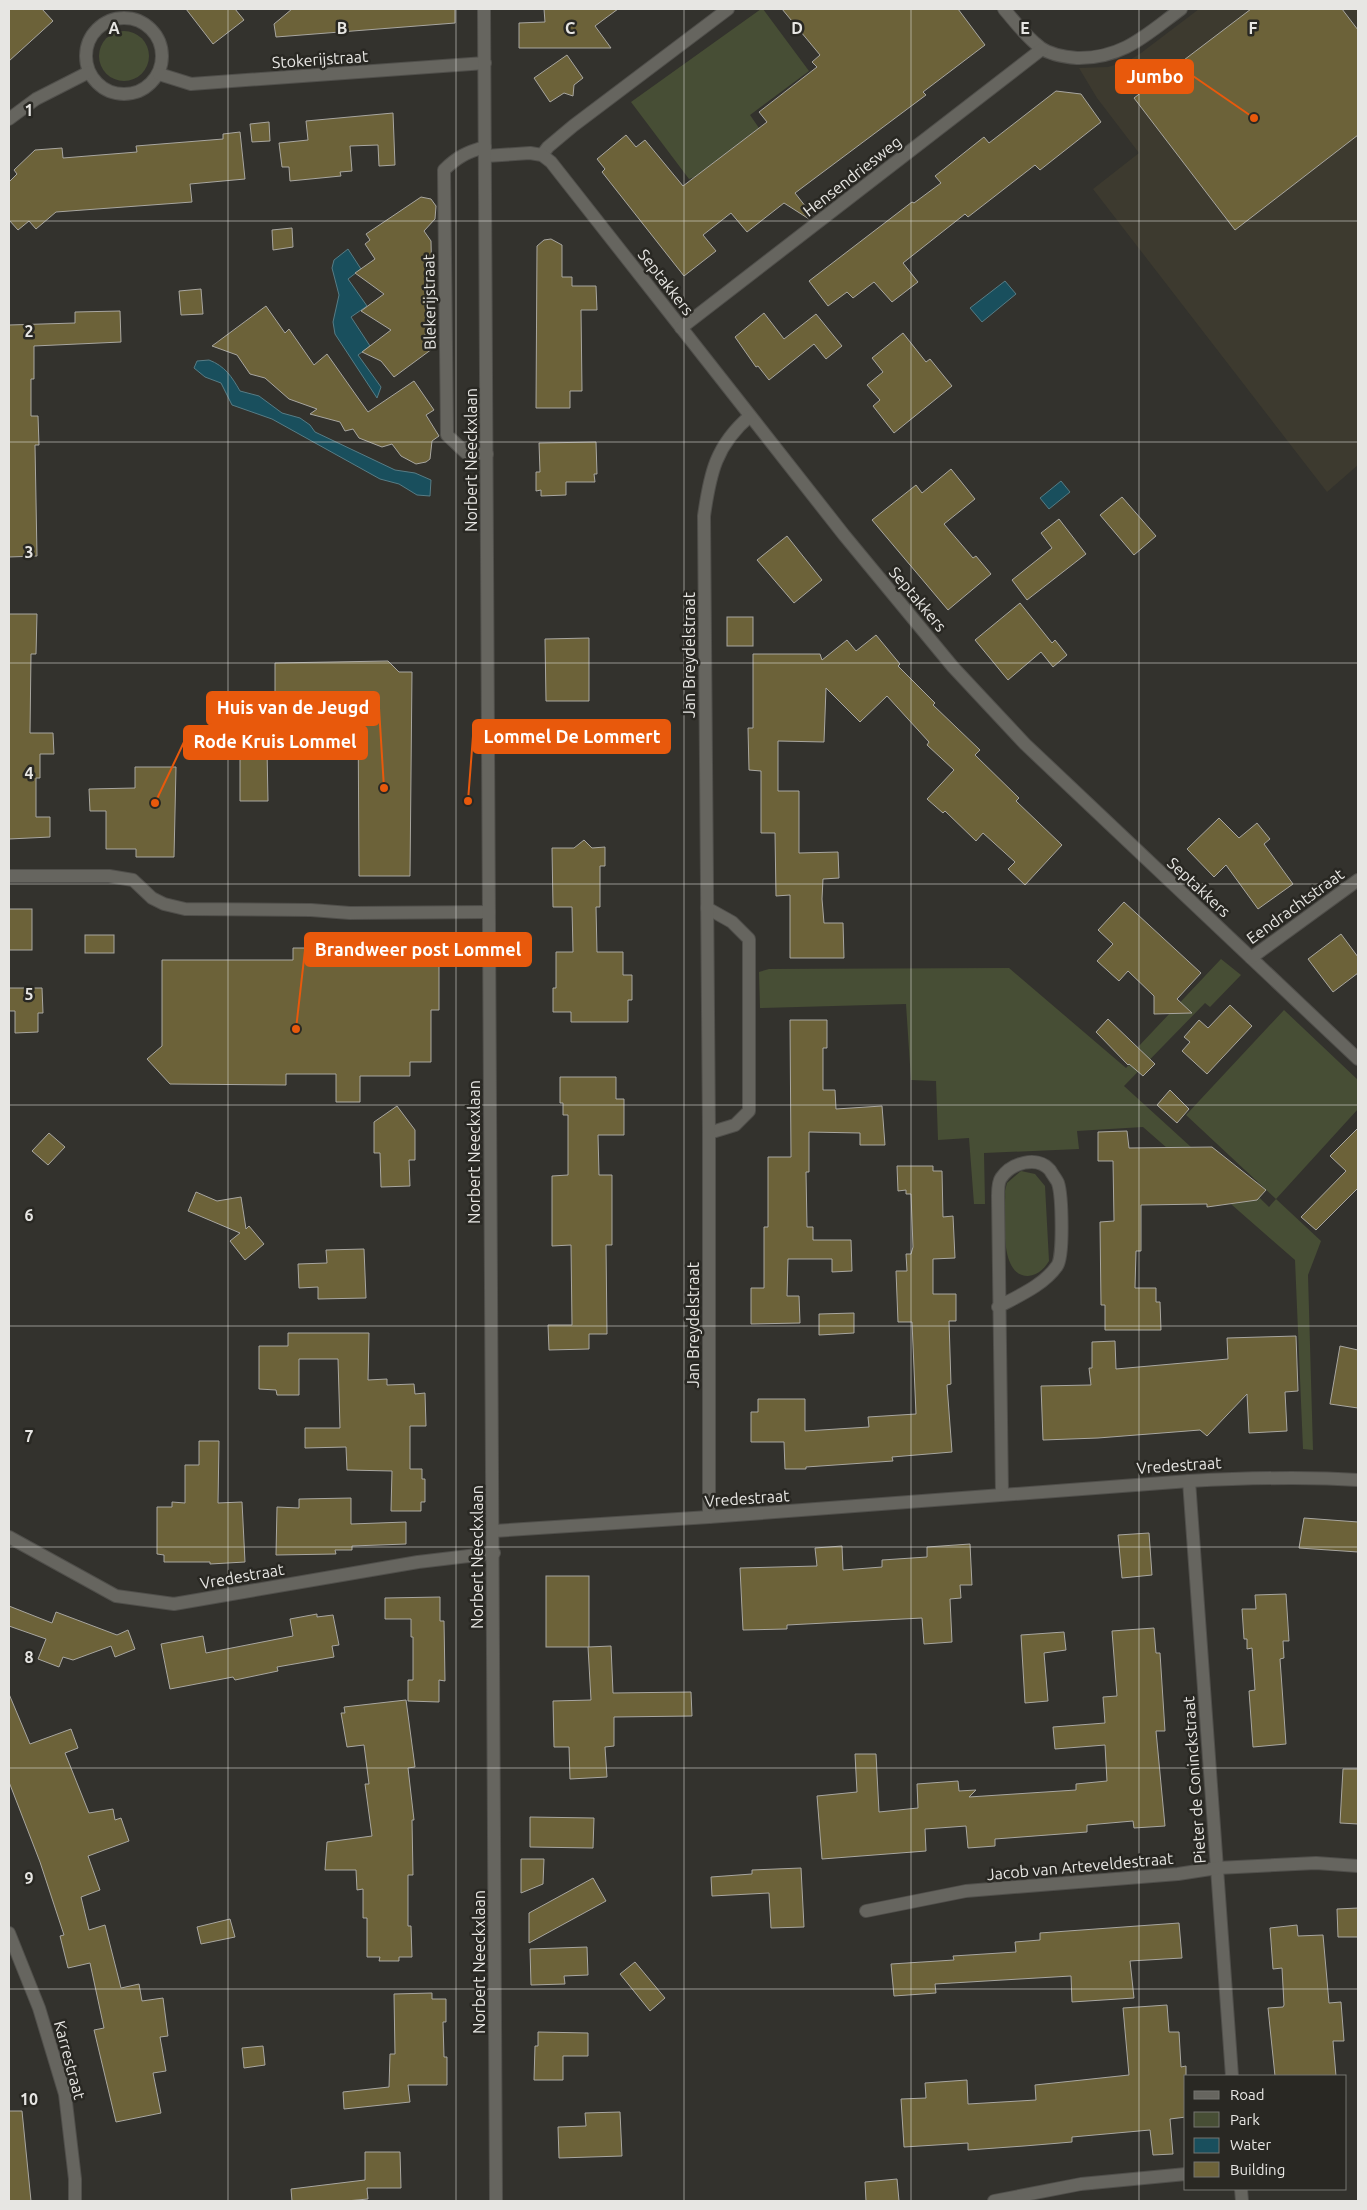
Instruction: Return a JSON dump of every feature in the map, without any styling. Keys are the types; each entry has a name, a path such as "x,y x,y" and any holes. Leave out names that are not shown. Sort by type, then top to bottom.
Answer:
{"street":[{"name":"Norbert Neeckxlaan","path":"484,9 494,1531 496,2201"},
{"path":"485,152 542,155 548,147 573,126 728,9"},
{"path":"1004,9 1027,37 1042,49 1056,55 1071,57 1106,56 1122,51 1181,9"},
{"path":"123,13 148,26 157,36 162,48 162,61 158,74 151,84 141,91 117,94 106,90 96,82 89,72 86,60 87,47 92,36 100,26 123,13"},
{"name":"Hensendriesweg","path":"681,328 1042,49"},
{"name":"Stokerijstraat","path":"158,74 191,84 485,63"},
{"path":"9,119 36,99 89,72"},
{"name":"Blekerijstraat","path":"485,152 467,152 457,157 444,170 444,180 447,435 466,453 487,454"},
{"name":"Septakkers","path":"542,155 560,174 844,534 953,667 1025,744 1358,1058"},
{"name":"Jan Breydelstraat","path":"709,1517 709,1133 704,516 709,480 722,447 750,416"},
{"path":"9,876 109,876 133,880 152,898 164,904 185,909 312,910 350,913 489,912"},
{"name":"Eendrachtstraat","path":"1251,958 1358,880"},
{"path":"707,908 732,922 749,939 749,1111 735,1125 709,1133"},
{"path":"998,1307 1048,1278 1059,1264 1062,1248 1058,1184 1049,1169 1037,1163 1024,1162 1011,1167 1000,1179 998,1196 998,1307 1002,1494"},
{"name":"Vredestraat","path":"494,1531 1264,1476 1311,1476 1358,1480"},
{"name":"Pieter de Coninckstraat","path":"1189,1481 1232,2075"},
{"name":"Vredestraat","path":"9,1537 116,1596 174,1604 418,1562 494,1553"},
{"name":"Jacob van Arteveldestraat","path":"866,1911 966,1891 1178,1874 1217,1868 1316,1863 1358,1866"},
{"name":"Karrestraat","path":"9,1933 39,2008 65,2094 75,2180 74,2201"},
{"path":"994,2201 1081,2184 1184,2174"}],"shaded area":[{"path":"1199,9 1358,9 1358,465 1327,492 1093,189 1139,153 1097,98 1079,68 1108,67 1128,61"}],"green space":[{"path":"763,9 809,71 750,115 759,128 695,177 689,179 631,102"},
{"path":"119,31 129,31 142,38 149,51 149,61 142,74 129,81 119,81 110,77 103,70 99,61 99,51 103,42 110,35"},
{"path":"1221,959 1241,975 1210,1007 1205,1003 1124,1086 1225,1178 1231,1170 1269,1207 1276,1199 1321,1241 1308,1275 1313,1450 1303,1449 1295,1260 1143,1127 1077,1131 1079,1149 984,1153 985,1204 974,1204 969,1138 938,1140 936,1081 911,1080 906,1004 760,1008 759,972 769,969 1009,968 1126,1068 1142,1051 1138,1047"},
{"path":"1284,1010 1358,1080 1358,1109 1276,1199 1186,1115"},
{"path":"1021,1171 1035,1174 1045,1186 1049,1261 1040,1271 1028,1276 1018,1273 1011,1266 1005,1241 1005,1191 1007,1183"}],"water":[{"path":"348,249 361,269 348,279 367,306 351,317 370,346 358,355 381,387 377,398 335,334 333,322 339,295 332,268 334,260"},
{"path":"1005,281 1016,294 982,322 970,308"},
{"path":"209,360 219,365 228,373 240,391 259,396 282,413 300,418 310,425 315,432 395,470 415,473 431,480 430,496 417,495 399,484 380,479 272,419 232,405 221,383 205,377 194,368 197,361"},
{"path":"1061,481 1070,492 1049,509 1040,498"}],"building":[{"path":"9,9 42,9 53,21 9,61"},
{"path":"186,9 235,9 244,20 213,44"},
{"path":"292,9 455,9 455,23 276,37 274,24"},
{"path":"544,9 618,9 595,26 611,48 519,48 519,23 545,22"},
{"path":"782,9 958,9 985,45 923,92 926,95 795,193 813,216 809,219 784,203 747,232 731,213 703,235 716,251 684,276 602,172 605,169 597,159 626,135 636,147 645,140 683,186 767,122 759,112 817,67 812,62 820,55"},
{"path":"1251,9 1342,9 1358,30 1358,135 1235,230 1134,98"},
{"path":"567,55 583,78 574,85 573,96 564,93 550,102 534,78"},
{"path":"1056,91 1081,94 1101,122 1040,170 1035,165 968,217 965,214 903,263 918,282 892,302 874,282 853,298 847,292 828,306 809,281 912,202 914,203 941,183 935,176 984,137 989,143"},
{"path":"393,113 395,165 379,166 378,145 350,146 352,171 340,172 341,176 290,181 289,167 282,167 279,143 308,140 306,121"},
{"path":"269,122 270,141 252,142 250,124"},
{"path":"240,132 245,179 190,184 192,202 56,212 36,229 29,221 18,230 9,220 9,182 17,174 14,170 35,150 62,148 63,158 137,152 136,146 223,139 223,134"},
{"path":"421,197 431,199 436,206 435,219 424,231 431,241 433,329 423,336 432,349 394,377 381,361 362,352 391,330 361,311 384,294 355,273 375,259 365,244 370,240 366,234"},
{"path":"292,228 293,247 273,250 272,230"},
{"path":"551,239 562,245 562,277 572,277 572,286 596,286 597,310 581,310 582,391 570,391 570,408 536,408 537,246 544,240"},
{"path":"201,289 203,314 181,315 179,291"},
{"path":"266,306 285,333 289,329 314,365 327,354 368,412 414,381 434,410 426,415 439,436 432,441 430,459 416,464 401,456 392,444 382,447 359,438 353,429 345,431 340,422 310,414 317,409 289,399 265,378 250,374 237,355 212,346"},
{"path":"120,311 121,342 34,346 34,379 31,379 31,416 38,416 39,445 35,445 37,556 9,557 9,325 75,323 75,312"},
{"path":"764,313 784,339 816,314 842,346 826,359 814,344 769,380 758,366 756,367 735,337"},
{"path":"903,333 926,362 930,359 952,386 894,433 873,406 880,400 867,385 883,372 872,358"},
{"path":"596,442 597,474 594,474 595,482 566,482 566,495 541,496 541,490 536,491 536,472 540,472 539,443"},
{"path":"951,469 975,499 944,524 973,558 976,556 991,574 948,610 872,520 916,485 922,493"},
{"path":"1122,497 1156,536 1134,555 1100,515"},
{"path":"1059,519 1086,554 1027,600 1012,580 1052,548 1041,533"},
{"path":"787,536 822,580 794,603 757,560"},
{"path":"1020,603 1052,643 1055,640 1067,655 1053,667 1041,652 1008,680 975,640"},
{"path":"9,614 37,614 36,654 31,654 30,733 53,733 54,754 40,754 40,778 36,778 36,817 50,817 50,837 9,839"},
{"path":"727,617 753,617 753,646 727,646"},
{"path":"876,635 900,664 898,666 935,703 933,705 980,750 975,755 1019,798 1016,801 1062,845 1025,885 1008,869 1015,862 983,833 976,841 945,811 943,813 927,799 954,770 927,745 929,742 887,696 860,722 826,688 824,742 778,741 778,791 799,791 799,853 838,852 839,878 823,879 822,899 824,923 843,923 844,958 790,958 790,895 776,896 775,833 761,833 761,771 749,770 748,728 753,728 753,654 820,654 822,660 847,640 856,651"},
{"path":"589,638 589,701 546,701 545,639"},
{"path":"388,661 399,672 412,672 410,876 359,876 358,700 275,700 275,663"},
{"path":"240,749 267,749 268,801 240,801"},
{"path":"135,767 176,767 174,857 136,857 136,849 106,849 106,811 90,811 89,789 135,788"},
{"path":"1219,818 1239,838 1257,823 1270,839 1264,844 1293,884 1258,909 1226,865 1214,877 1187,849"},
{"path":"584,840 592,848 605,847 605,866 600,866 600,907 596,907 597,952 623,952 623,975 632,975 632,1000 628,1000 628,1022 571,1022 571,1012 553,1012 553,988 556,988 556,952 573,952 572,907 553,907 552,848 574,848"},
{"path":"1124,902 1201,973 1177,999 1192,1013 1154,1014 1154,996 1128,971 1119,981 1097,961 1113,944 1098,930"},
{"path":"9,909 32,909 32,950 9,950"},
{"path":"1341,934 1358,957 1358,973 1333,992 1308,959"},
{"path":"85,935 114,935 114,953 85,953"},
{"path":"305,939 324,939 325,948 439,949 439,1010 431,1010 431,1062 410,1062 410,1076 360,1076 360,1102 336,1102 336,1074 286,1074 286,1085 170,1084 147,1059 162,1046 162,960 293,960 293,948 305,948"},
{"path":"9,988 42,988 43,1013 38,1013 38,1032 15,1033 15,1011 9,1011"},
{"path":"1230,1005 1252,1026 1207,1074 1182,1051 1190,1042 1184,1037 1199,1020 1208,1028"},
{"path":"1108,1019 1155,1064 1143,1076 1128,1065 1096,1032"},
{"path":"790,1020 827,1020 827,1048 823,1048 823,1090 835,1090 836,1109 882,1106 885,1145 860,1145 860,1133 809,1132 809,1172 806,1172 807,1227 813,1227 813,1240 851,1240 852,1271 832,1272 832,1259 788,1259 787,1296 799,1296 800,1323 751,1324 751,1288 764,1288 764,1227 768,1227 768,1157 791,1157"},
{"path":"560,1077 616,1077 616,1099 624,1099 624,1135 598,1135 599,1175 612,1175 612,1245 606,1245 607,1334 589,1334 589,1349 549,1350 548,1325 572,1325 571,1245 552,1246 552,1176 568,1175 568,1115 563,1115 563,1103 560,1103"},
{"path":"1170,1090 1189,1109 1177,1123 1157,1105"},
{"path":"397,1106 415,1130 415,1160 409,1160 410,1186 381,1187 380,1153 374,1153 374,1122"},
{"path":"1358,1128 1358,1188 1316,1230 1301,1217 1346,1171 1330,1156"},
{"path":"1127,1131 1129,1148 1212,1147 1266,1190 1257,1200 1207,1207 1207,1204 1141,1205 1141,1251 1136,1251 1135,1288 1156,1288 1156,1302 1160,1302 1161,1330 1105,1330 1105,1305 1101,1305 1100,1222 1114,1221 1113,1161 1098,1161 1098,1132"},
{"path":"49,1133 65,1147 48,1165 32,1151"},
{"path":"897,1166 933,1166 933,1171 942,1171 943,1217 953,1216 955,1258 933,1259 933,1294 956,1294 956,1321 949,1321 951,1384 947,1385 952,1452 892,1457 893,1461 806,1467 806,1469 785,1469 784,1442 751,1442 751,1412 758,1412 758,1399 805,1399 805,1431 869,1427 868,1417 916,1414 912,1322 898,1322 896,1271 907,1271 906,1254 911,1254 913,1247 911,1194 906,1194 906,1190 898,1191"},
{"path":"196,1192 217,1201 241,1197 246,1229 249,1226 264,1244 245,1260 230,1241 240,1233 188,1211"},
{"path":"364,1249 366,1298 318,1299 318,1287 299,1288 298,1264 327,1263 326,1250"},
{"path":"854,1313 854,1333 819,1335 819,1314"},
{"path":"288,1333 369,1333 368,1380 387,1379 387,1385 414,1384 415,1394 425,1393 426,1426 410,1426 410,1469 422,1469 422,1479 425,1479 425,1502 421,1502 421,1511 391,1511 392,1471 347,1470 346,1447 305,1448 305,1428 340,1428 338,1359 299,1359 299,1395 277,1395 276,1390 259,1389 259,1346 288,1346"},
{"path":"1296,1336 1298,1391 1285,1392 1287,1431 1249,1433 1247,1394 1207,1436 1200,1430 1098,1438 1043,1440 1041,1386 1091,1385 1089,1368 1092,1368 1092,1342 1115,1341 1116,1369 1228,1359 1227,1338"},
{"path":"1340,1346 1358,1350 1358,1408 1330,1404"},
{"path":"199,1441 219,1441 218,1503 242,1502 245,1562 210,1564 210,1562 164,1562 164,1555 157,1554 157,1507 172,1507 172,1502 185,1503 185,1465 199,1465"},
{"path":"351,1498 351,1524 406,1522 406,1544 352,1546 352,1550 335,1550 336,1554 276,1555 277,1507 299,1508 299,1499"},
{"path":"1304,1518 1358,1522 1358,1552 1299,1548"},
{"path":"1149,1533 1152,1575 1122,1578 1118,1535"},
{"path":"970,1544 972,1585 960,1585 961,1598 950,1599 952,1642 924,1644 922,1618 787,1625 787,1629 743,1630 740,1568 817,1566 815,1548 842,1546 843,1570 882,1567 882,1560 927,1557 927,1547"},
{"path":"546,1576 589,1576 589,1647 546,1647"},
{"path":"1286,1594 1289,1641 1283,1641 1284,1658 1280,1659 1286,1744 1253,1747 1249,1691 1255,1690 1252,1648 1247,1649 1247,1639 1244,1639 1242,1609 1256,1609 1255,1595"},
{"path":"440,1597 440,1621 444,1621 445,1681 439,1680 439,1702 408,1701 408,1680 413,1680 411,1619 385,1619 385,1598"},
{"path":"9,1606 52,1623 56,1612 117,1635 128,1630 135,1649 115,1657 111,1646 73,1660 63,1657 59,1667 38,1659 46,1639 9,1626"},
{"path":"317,1614 317,1617 333,1615 339,1645 332,1646 334,1657 277,1667 278,1671 235,1680 233,1677 170,1689 161,1644 203,1636 206,1653 293,1636 290,1619"},
{"path":"1154,1628 1156,1653 1160,1653 1165,1731 1156,1731 1165,1826 1134,1828 1133,1821 1087,1825 1087,1832 995,1839 995,1846 968,1848 966,1826 925,1829 926,1851 822,1859 817,1796 857,1792 855,1754 876,1754 879,1812 918,1808 917,1784 958,1781 959,1791 976,1790 969,1797 1076,1790 1076,1784 1107,1781 1105,1745 1055,1749 1053,1727 1105,1723 1103,1697 1117,1696 1112,1631"},
{"path":"1064,1632 1066,1650 1044,1653 1048,1701 1025,1703 1021,1635"},
{"path":"611,1646 613,1693 691,1692 692,1716 614,1717 614,1746 605,1747 607,1777 570,1779 569,1747 554,1747 553,1701 591,1700 588,1647"},
{"path":"9,1694 30,1744 71,1729 78,1748 65,1753 89,1813 113,1809 115,1820 121,1818 129,1841 88,1856 100,1890 81,1897 89,1930 105,1925 121,1988 139,1984 142,2001 163,1998 168,2036 160,2037 166,2071 153,2073 161,2113 116,2122 94,2030 104,2028 90,1963 68,1968 60,1936 64,1935 40,1862 9,1782"},
{"path":"406,1700 415,1767 408,1768 414,1820 412,1820 413,1875 408,1875 408,1926 411,1926 412,1957 399,1957 399,1961 379,1961 380,1957 367,1957 367,1918 363,1918 363,1889 357,1890 356,1870 325,1870 327,1842 372,1836 365,1784 369,1784 364,1745 347,1747 341,1713 345,1713 344,1707"},
{"path":"1343,1769 1358,1769 1358,1824 1340,1823"},
{"path":"530,1817 594,1818 593,1848 530,1847"},
{"path":"521,1859 544,1859 543,1884 521,1893"},
{"path":"801,1868 804,1927 771,1928 769,1893 712,1896 711,1877 752,1874 752,1870"},
{"path":"593,1878 606,1901 529,1943 529,1913"},
{"path":"1358,1908 1358,1937 1338,1937 1337,1909"},
{"path":"230,1919 235,1937 201,1944 197,1927"},
{"path":"1179,1923 1182,1958 1130,1961 1134,1998 1072,2002 1071,1976 935,1984 936,1993 894,1996 891,1964 954,1960 953,1956 1016,1952 1015,1942 1040,1940 1040,1933"},
{"path":"1297,1925 1298,1936 1323,1935 1329,2003 1341,2002 1344,2041 1333,2041 1336,2075 1275,2075 1268,2008 1283,2007 1284,2005 1282,1968 1273,1969 1270,1928"},
{"path":"587,1947 588,1975 564,1976 565,1984 531,1985 530,1949"},
{"path":"635,1962 665,1998 650,2011 620,1974"},
{"path":"432,1993 432,1999 446,1999 446,2022 443,2022 444,2057 447,2057 447,2085 408,2085 410,2102 344,2109 343,2092 389,2087 390,2054 395,2054 394,1994"},
{"path":"1167,2005 1169,2032 1179,2032 1181,2067 1186,2066 1186,2075 1184,2075 1184,2117 1170,2119 1173,2154 1153,2155 1150,2130 1072,2137 1072,2142 968,2150 968,2143 904,2147 901,2099 926,2098 925,2083 967,2080 968,2104 1036,2100 1035,2085 1129,2075 1123,2008"},
{"path":"538,2032 588,2033 588,2056 563,2056 563,2080 534,2080 535,2046 538,2046"},
{"path":"263,2046 265,2065 244,2068 242,2048"},
{"path":"9,2111 22,2111 31,2201 9,2201"},
{"path":"620,2112 622,2156 559,2158 558,2127 586,2126 585,2113"},
{"path":"365,2152 400,2152 401,2188 367,2188 368,2199 292,2201 291,2189 365,2180"},
{"path":"897,2179 899,2201 866,2201 865,2182"}],"place":[{"name":"Jumbo","path":"1254,118"},
{"name":"Huis van de Jeugd","path":"384,788"},
{"name":"Lommel De Lommert","path":"468,801"},
{"name":"Rode Kruis Lommel","path":"155,803"},
{"name":"Brandweer post Lommel","path":"296,1029"}]}
